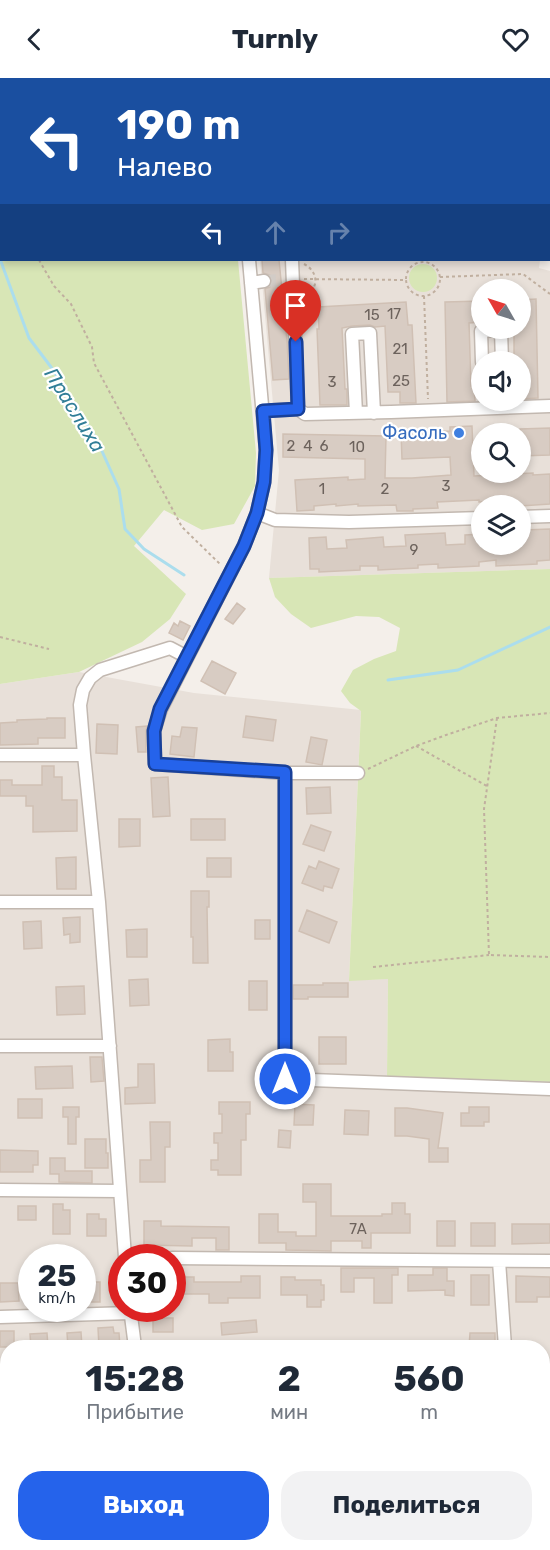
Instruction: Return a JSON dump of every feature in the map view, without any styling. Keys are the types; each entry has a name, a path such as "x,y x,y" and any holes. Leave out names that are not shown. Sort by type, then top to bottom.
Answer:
{"street":[{"path":"249,261 258,282 266,450 264,482 257,513 244,546 160,709 154,731 155,764 285,772 358,773"},
{"path":"292,261 287,280 294,298 298,409"},
{"path":"482,351 481,331 501,330 502,351"},
{"path":"356,413 352,334 370,333 374,413"},
{"path":"531,405 550,406"},
{"path":"263,411 298,409 305,414 374,413 429,411 471,406"},
{"path":"257,513 275,520 350,522 471,518"},
{"path":"531,517 550,516"},
{"path":"124,1244 99,902 80,705 83,690 90,678 100,670 170,648 187,657"},
{"path":"0,755 84,755"},
{"path":"285,772 285,1079 550,1089"},
{"path":"0,902 99,902"},
{"path":"0,1046 110,1046"},
{"path":"0,1190 120,1191"},
{"path":"186,1258 550,1262"},
{"path":"499,1262 505,1340"},
{"path":"0,1317 108,1311"},
{"path":"132,1322 134,1340"}],"path":[{"path":"40,261 54,286 71,304 92,347 94,363 182,527 230,574"},
{"path":"292,261 308,266 314,272 316,279 312,292 300,299 294,298"},
{"path":"422,261 435,267 440,277 439,285 435,290 424,296 412,292 406,280 408,270 412,265 422,261"},
{"path":"440,277 523,274 550,294"},
{"path":"287,280 406,280"},
{"path":"424,296 429,411"},
{"path":"0,637 49,649"},
{"path":"358,773 416,746 497,718 550,713"},
{"path":"489,955 484,809 497,718"},
{"path":"416,746 487,786"},
{"path":"373,967 489,955 550,957"}],"shaded area":[{"path":"260,261 540,261 539,268 550,271 550,569 269,578 279,470"},
{"path":"79,672 194,693 361,710 349,980 388,979 387,1076 550,1082 550,1340 0,1340 0,684"}],"green space":[{"path":"0,261 238,261 256,453 255,486 234,524 202,530 164,510 134,546 186,594 170,619 142,642 79,672 0,684"},
{"path":"423,264 433,268 437,278 433,288 423,292 413,288 409,278 413,268"},
{"path":"550,569 550,1082 387,1076 388,979 349,981 361,711 350,703 341,691 353,670 396,651 400,628 379,617 356,616 311,628 291,614 275,597 269,578"}],"building":[{"path":"262,261 279,261 289,379 273,380 265,289 270,287 272,280 270,275 263,273"},
{"path":"531,299 536,299 538,398 531,398 531,351 514,351 514,339 531,339"},
{"path":"471,301 471,323 469,323 471,401 447,402 445,302"},
{"path":"406,302 408,325 412,325 416,403 400,403 400,392 388,392 385,326 370,325 342,328 347,405 320,405 318,307"},
{"path":"471,426 471,483 531,483 531,473 533,475 550,474 550,504 531,505 531,495 471,495 471,500 437,502 438,508 413,509 413,511 397,511 396,505 336,506 336,504 314,506 314,510 297,511 295,480 348,477 348,480 365,479 365,459 283,457 283,434 386,436 385,478 412,478 451,475 450,457 402,459 401,432 450,431 450,427"},
{"path":"550,428 550,455 531,456 531,429"},
{"path":"550,529 550,560 537,561 537,564 496,566 496,560 479,562 479,566 438,568 438,564 418,565 418,568 378,570 378,566 360,566 360,570 319,572 319,569 310,569 309,538 326,537 327,549 347,548 346,540 383,537 384,547 406,546 405,535 445,533 446,545 465,544 465,535 471,535 471,555 531,555 531,530"},
{"path":"237,603 245,609 233,624 225,619"},
{"path":"180,621 190,626 183,640 169,633 174,623 178,626"},
{"path":"212,661 236,673 225,694 201,681"},
{"path":"246,716 276,720 273,741 243,737"},
{"path":"65,718 65,738 38,738 38,744 0,745 0,723"},
{"path":"97,724 118,725 117,754 96,753"},
{"path":"147,726 146,752 138,752 136,727"},
{"path":"182,727 197,728 194,757 170,754 172,736 180,737"},
{"path":"311,737 327,740 322,765 306,762"},
{"path":"42,766 54,766 54,777 62,777 62,800 77,800 77,831 33,832 33,806 26,806 26,796 0,796 0,780 12,780 12,785 42,785"},
{"path":"168,777 170,816 153,817 151,778"},
{"path":"330,787 331,813 307,814 306,788"},
{"path":"119,819 140,819 140,846 119,847"},
{"path":"191,819 225,819 225,840 191,840"},
{"path":"311,825 331,832 324,851 303,844"},
{"path":"76,857 76,889 57,889 56,858"},
{"path":"207,858 231,858 231,877 207,877"},
{"path":"319,861 339,869 332,888 324,886 323,891 302,883 309,866 316,869"},
{"path":"191,891 209,891 208,963 193,963"},
{"path":"307,910 337,922 329,943 299,931"},
{"path":"80,917 80,942 70,943 70,934 64,935 63,918"},
{"path":"255,920 270,920 270,939 255,939"},
{"path":"41,921 42,948 24,949 23,922"},
{"path":"147,929 147,957 127,957 126,930"},
{"path":"148,979 149,1005 130,1006 129,980"},
{"path":"249,981 267,981 267,1010 249,1010"},
{"path":"323,983 348,983 348,997 293,999 293,985 323,985"},
{"path":"84,986 85,1014 57,1015 56,987"},
{"path":"319,1037 346,1037 346,1064 319,1064"},
{"path":"230,1039 233,1071 208,1071 208,1040"},
{"path":"90,1057 102,1057 104,1081 91,1082"},
{"path":"138,1064 154,1064 155,1103 125,1104 125,1088 138,1087"},
{"path":"72,1066 73,1088 36,1089 35,1067"},
{"path":"18,1099 42,1099 42,1118 18,1118"},
{"path":"219,1102 250,1102 250,1114 246,1114 246,1140 241,1140 241,1175 218,1175 218,1170 211,1170 211,1160 218,1160 218,1143 214,1143 214,1133 222,1133 222,1114 219,1114"},
{"path":"295,1104 314,1105 313,1125 294,1125"},
{"path":"63,1107 79,1107 79,1117 76,1117 76,1144 68,1144 68,1117 63,1117"},
{"path":"469,1107 489,1107 489,1122 484,1122 484,1126 461,1126 461,1113 469,1113"},
{"path":"395,1108 443,1113 438,1148 448,1148 448,1162 429,1162 429,1139 395,1136"},
{"path":"345,1110 369,1111 368,1135 344,1134"},
{"path":"150,1122 170,1122 170,1147 165,1147 165,1182 140,1182 140,1160 151,1160"},
{"path":"279,1130 291,1131 290,1148 278,1147"},
{"path":"85,1139 106,1139 108,1168 85,1168"},
{"path":"0,1150 38,1151 38,1165 33,1165 33,1172 0,1172"},
{"path":"50,1158 65,1158 65,1171 92,1171 92,1183 59,1182 59,1174 50,1174"},
{"path":"303,1184 331,1184 331,1216 382,1216 382,1214 392,1214 392,1203 405,1203 405,1214 410,1214 410,1233 371,1233 371,1248 362,1248 362,1241 331,1241 331,1251 286,1250 286,1243 259,1243 259,1214 278,1214 278,1232 296,1232 296,1236 316,1236 316,1202 303,1202"},
{"path":"53,1204 63,1204 63,1210 70,1210 70,1234 53,1234"},
{"path":"18,1206 36,1206 36,1220 18,1220"},
{"path":"87,1214 99,1214 99,1219 106,1219 106,1236 87,1236"},
{"path":"144,1221 161,1221 161,1226 229,1227 229,1250 216,1250 216,1238 192,1238 192,1246 144,1244"},
{"path":"437,1221 455,1221 455,1246 437,1246"},
{"path":"471,1223 495,1223 495,1246 471,1246"},
{"path":"512,1224 550,1224 550,1243 512,1244"},
{"path":"341,1268 398,1268 398,1275 392,1275 392,1303 374,1303 374,1278 354,1278 354,1292 341,1292"},
{"path":"433,1268 447,1268 447,1281 454,1281 454,1296 445,1295 445,1290 408,1291 408,1275 433,1275"},
{"path":"471,1275 489,1275 489,1305 471,1305"},
{"path":"241,1276 260,1276 260,1298 228,1298 228,1303 209,1303 209,1294 186,1294 186,1277 194,1277 194,1282 241,1282"},
{"path":"516,1276 550,1277 550,1297 537,1297 537,1302 516,1302"},
{"path":"281,1277 295,1277 295,1280 321,1280 321,1285 324,1285 324,1300 321,1300 321,1307 307,1307 307,1295 281,1295"},
{"path":"96,1282 100,1282 100,1302 96,1302"},
{"path":"0,1283 18,1283 18,1301 0,1302"},
{"path":"256,1320 257,1332 222,1335 221,1323"},
{"path":"153,1322 173,1322 173,1332 153,1332"},
{"path":"113,1327 114,1333 119,1333 120,1340 99,1340 98,1328"},
{"path":"0,1331 14,1331 14,1340 0,1340"},
{"path":"81,1332 82,1340 68,1340 67,1333"},
{"path":"47,1333 48,1340 30,1340 30,1334"},
{"path":"470,1333 495,1333 495,1340 470,1340"}],"waterway":[{"name":"Праслиха","path":"1,261 29,338 51,367 97,440 119,489 125,529 144,549 184,575"},
{"name":"Праслиха","path":"388,680 458,670 550,627"}],"tunnel":[{"path":"264,281 281,280"}],"place":[{"name":"Фасоль","path":"459,433"}],"route":[{"path":"285,1079 285,772 155,764 154,731 160,709 244,546 257,513 264,482 266,450 263,411 298,409 296,342"}]}
